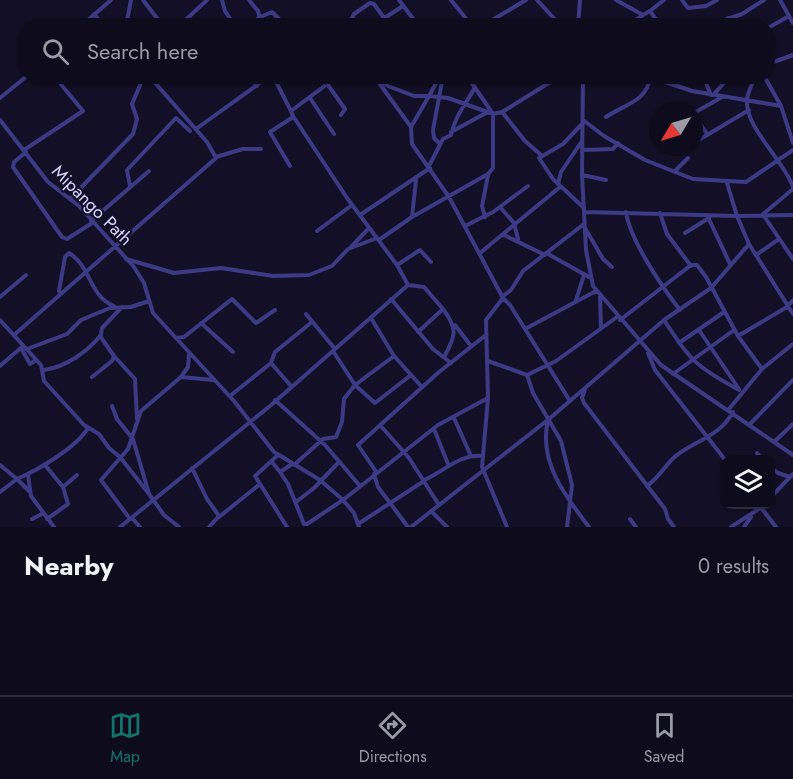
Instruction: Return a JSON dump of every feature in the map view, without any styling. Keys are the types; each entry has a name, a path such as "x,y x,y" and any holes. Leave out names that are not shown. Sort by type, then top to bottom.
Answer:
{"street":[{"path":"90,18 111,0"},
{"path":"128,18 131,0"},
{"path":"143,0 157,18"},
{"path":"188,18 207,0"},
{"path":"222,0 230,18"},
{"path":"249,0 258,11 257,18"},
{"path":"399,0 412,18"},
{"path":"451,0 466,18"},
{"path":"499,18 526,0"},
{"path":"537,0 554,18"},
{"path":"579,18 580,0"},
{"path":"616,0 643,15"},
{"path":"639,18 664,0"},
{"path":"682,0 687,8 706,6 717,0"},
{"path":"728,18 750,10 764,0"},
{"path":"780,0 793,23"},
{"path":"352,18 370,3 374,4 384,18 403,6"},
{"path":"650,11 656,18"},
{"path":"261,18 272,12 278,18"},
{"path":"94,14 97,18"},
{"path":"775,24 789,16"},
{"path":"775,61 793,55"},
{"path":"0,98 18,83"},
{"path":"61,84 83,111 25,151 14,162 13,167 62,237 67,239 92,222 149,171"},
{"path":"70,199 133,134 137,119 132,104 141,84"},
{"path":"156,84 196,129 216,157"},
{"path":"196,129 259,84"},
{"path":"277,84 293,117 352,205 397,265 408,285"},
{"path":"382,84 414,96 438,97 493,114 547,84"},
{"path":"382,84 411,127 412,144 449,197 503,297 570,401"},
{"path":"411,127 436,84"},
{"path":"440,84 433,130 434,138 440,144"},
{"path":"348,249 378,239 488,174 493,168 493,114 473,84"},
{"path":"576,301 587,276 582,175 583,84"},
{"path":"606,117 638,101 645,93 647,84"},
{"path":"674,84 712,95 781,106"},
{"path":"706,84 712,95"},
{"path":"712,95 723,84"},
{"path":"752,84 747,101 749,110 768,148 779,160 793,188 763,215"},
{"path":"769,84 781,106 793,143"},
{"path":"291,111 328,85 345,109 341,115"},
{"path":"451,132 456,115 471,97 475,87"},
{"path":"703,108 722,96"},
{"path":"310,98 334,134"},
{"path":"703,136 749,110"},
{"path":"502,111 525,141 541,154"},
{"path":"360,215 417,178 430,167 440,144 451,132 486,112"},
{"path":"290,166 270,132 293,117"},
{"path":"130,186 127,170 176,118 190,131"},
{"name":"Mipango Path","path":"0,120 48,182 70,199 126,259 142,279 153,313 230,396 278,456"},
{"path":"541,154 563,144 582,122"},
{"path":"582,122 645,160 688,178 726,182 748,181 793,150"},
{"path":"703,129 706,134"},
{"path":"480,253 515,227 559,185 561,172 582,141"},
{"path":"583,150 613,149 618,143"},
{"path":"14,335 57,294 216,157 243,149 261,150"},
{"path":"541,154 540,160 559,185 585,210 708,217 793,215"},
{"path":"675,171 688,158"},
{"path":"486,217 482,206 488,174"},
{"path":"582,175 606,180"},
{"path":"412,218 417,178"},
{"path":"726,182 749,244 793,314"},
{"path":"465,226 486,217 528,186"},
{"path":"317,231 352,205"},
{"path":"773,206 778,216"},
{"path":"500,207 515,227 519,241"},
{"path":"626,212 628,223 646,260 680,310"},
{"path":"660,213 667,234 691,266"},
{"path":"763,215 793,259"},
{"path":"686,233 708,217"},
{"path":"708,217 730,264"},
{"path":"507,527 484,471 483,456 488,398 487,317 510,291 523,271 585,225"},
{"path":"585,225 603,259 612,267"},
{"path":"126,259 174,273 221,268 273,276 309,275 332,266 369,228"},
{"path":"504,235 587,276 619,319 673,374 731,410 793,455"},
{"path":"756,255 779,239"},
{"path":"486,334 422,387 358,446 376,473 377,485 409,527 549,419 664,320 711,288 749,244"},
{"path":"397,265 420,250 431,262"},
{"path":"57,294 68,253 78,259 87,269 96,292 116,307"},
{"path":"488,361 527,375 548,365 601,328 619,319 691,266 697,265 734,330 762,369"},
{"path":"0,297 26,275"},
{"path":"120,527 250,422 408,285 424,287 471,346"},
{"path":"525,330 596,291"},
{"path":"600,296 601,328"},
{"path":"175,338 184,338 232,299 256,322 275,310"},
{"path":"391,300 437,354 451,363"},
{"path":"738,336 793,300"},
{"path":"27,349 67,334 81,320 116,307 149,301"},
{"path":"44,370 57,368 83,353 100,336 102,328 122,307"},
{"path":"418,332 443,309"},
{"path":"679,343 724,312"},
{"path":"306,314 334,350 355,385 375,403 411,375"},
{"path":"371,318 394,356 422,387"},
{"path":"0,320 14,335 30,364 36,360"},
{"path":"664,320 691,361 740,392"},
{"path":"230,396 271,363 275,352 312,322"},
{"path":"201,323 233,352"},
{"path":"444,357 456,334 455,324"},
{"path":"699,330 740,392"},
{"path":"673,374 734,330"},
{"path":"100,336 135,379 137,420"},
{"path":"647,486 660,475 676,455 709,437 726,423 740,392 762,369 793,344"},
{"path":"22,347 27,349 44,370 44,381 88,428 99,434 109,448 120,457 167,519 179,527"},
{"path":"0,366 22,347"},
{"path":"647,350 655,370 722,455"},
{"path":"140,527 101,480 132,438 141,411 181,377 188,367 190,355"},
{"path":"92,377 112,361 114,356"},
{"path":"280,472 293,465 320,441 336,437 342,422 344,399 355,385 394,356"},
{"path":"271,363 291,386"},
{"path":"527,375 533,393 561,441 571,481 567,527"},
{"path":"181,377 214,381"},
{"path":"750,424 793,380"},
{"path":"585,389 582,398 584,403 647,486 674,527"},
{"path":"272,462 296,502 305,525 343,500 434,429 488,398"},
{"path":"275,400 320,441 360,486"},
{"path":"112,406 117,419 132,438 149,494"},
{"path":"454,418 471,456"},
{"path":"549,419 545,434 549,459 559,487 589,527"},
{"path":"774,442 793,424"},
{"path":"380,425 405,453 439,506"},
{"path":"1,492 18,479 45,465 63,450 73,446 88,428"},
{"path":"434,429 448,464"},
{"path":"287,527 255,476 278,456 320,480 352,510 359,525 389,502 448,464 471,456 483,456"},
{"path":"296,502 314,488 338,463"},
{"path":"0,465 30,492 42,514 54,527"},
{"path":"45,465 63,487 68,504 47,519"},
{"path":"192,468 207,499 219,517"},
{"path":"775,470 792,476"},
{"path":"28,475 30,492"},
{"path":"63,487 77,475"},
{"path":"775,494 792,476"},
{"path":"209,527 260,484"},
{"path":"744,527 758,509"},
{"path":"764,509 776,527"},
{"path":"770,518 771,509"},
{"path":"431,511 447,527"},
{"path":"32,519 42,514"},
{"path":"731,527 753,514"},
{"path":"630,519 636,527"}]}
